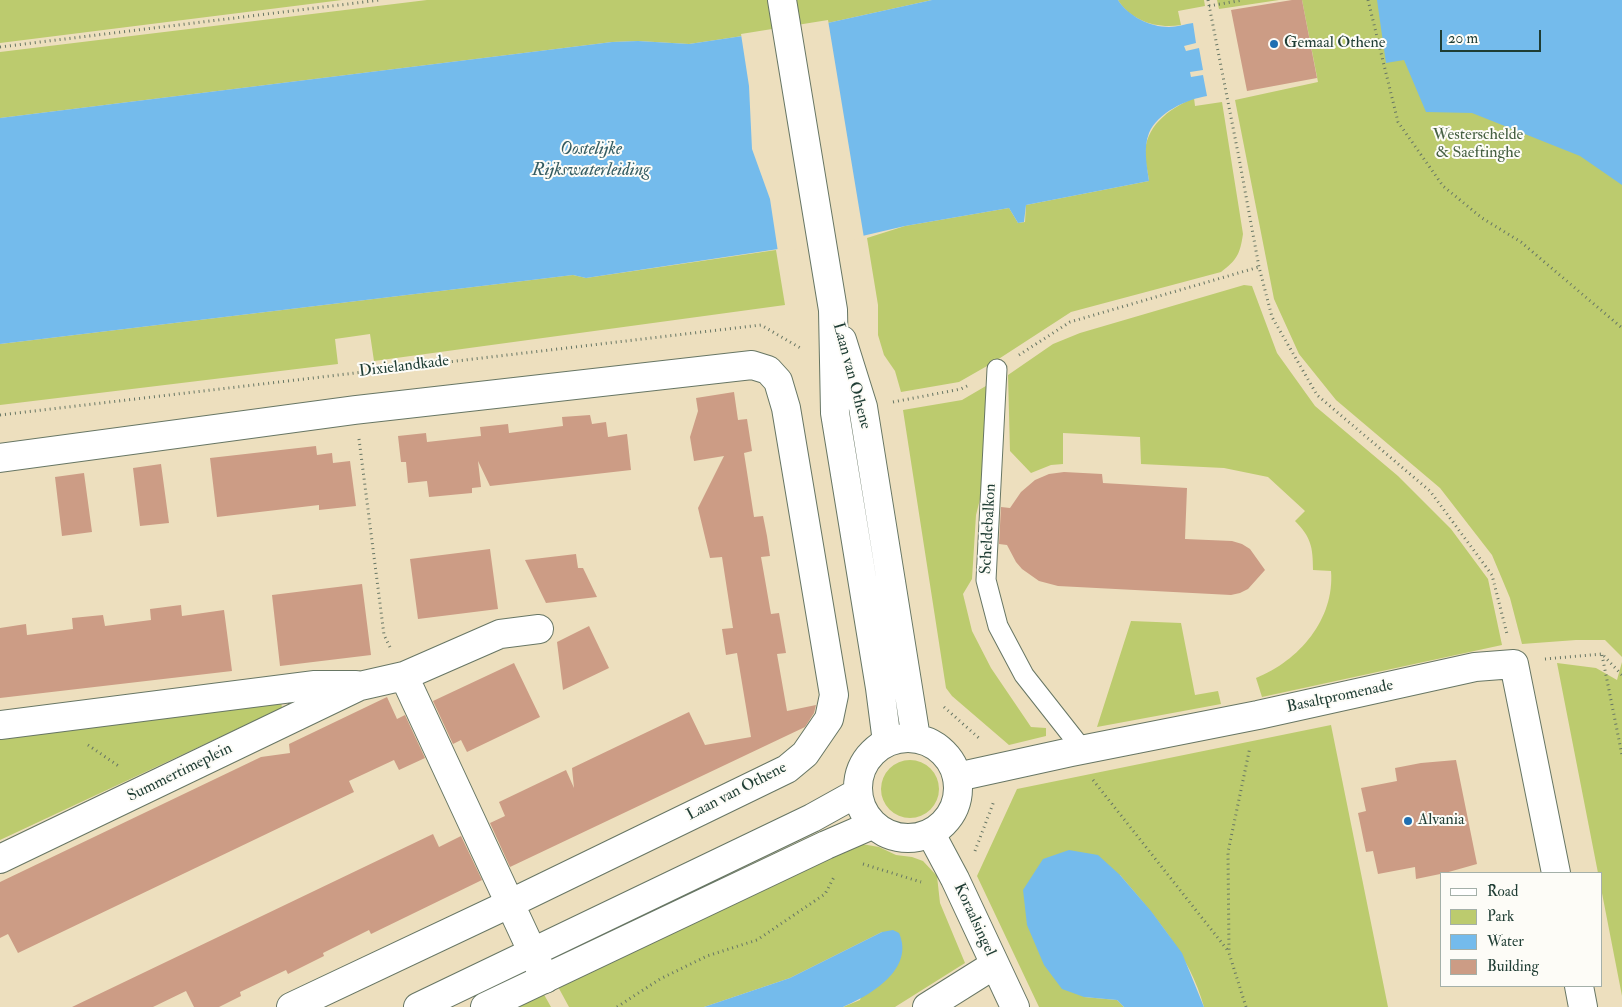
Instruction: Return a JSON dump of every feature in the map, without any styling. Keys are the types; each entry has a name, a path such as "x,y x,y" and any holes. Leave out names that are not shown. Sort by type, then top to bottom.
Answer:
{"street":[{"name":"Laan van Othene","path":"782,0 833,310 863,407 916,738"},
{"name":"Laan van Othene","path":"833,310 835,413 887,742"},
{"name":"Laan van Othene","path":"291,1007 787,769 805,754 829,719 834,695 786,408 778,381 768,370 752,364 355,410"},
{"path":"0,458 355,410"},
{"name":"Summertimeplein","path":"0,860 360,686 404,676 500,634 539,629"},
{"name":"Basaltpromenade","path":"957,777 1258,715 1475,667 1514,664"},
{"path":"1514,664 1556,872"},
{"path":"404,676 545,979"},
{"name":"Summertimeplein","path":"0,724 315,685 360,686"},
{"path":"901,738 916,738 938,748 946,756 957,777 958,793 954,810 944,824 931,834 911,840 890,836 872,825 862,810 857,793 859,773 870,754 887,742 901,738"},
{"path":"418,1007 812,818 857,793"},
{"path":"485,1007 872,825"},
{"name":"Koraalsingel","path":"931,834 955,879 1015,1007"},
{"path":"927,1007 994,965"},
{"path":"1578,987 1583,1007"}],"lane":[{"name":"Scheldebalkon","path":"997,370 986,580 998,626 1024,675 1077,751"}],"path":[{"path":"0,47 380,0"},
{"path":"1208,0 1259,267 1272,317 1317,395 1430,491 1492,575 1514,664 1602,654"},
{"path":"1209,6 1243,0"},
{"path":"1368,0 1398,122 1443,186 1482,218 1521,242 1622,328"},
{"path":"885,403 962,389 997,370 1070,322 1259,267"},
{"name":"Dixielandkade","path":"0,415 761,325 802,349"},
{"path":"355,410 384,635 404,676"},
{"path":"1602,654 1622,675"},
{"path":"1602,654 1622,755"},
{"path":"858,863 916,881 941,885 955,879 966,871 1008,767 1000,755 943,707"},
{"path":"1246,1007 1229,953 1228,852 1258,715"},
{"path":"87,745 150,787"},
{"path":"1077,751 1229,953"},
{"path":"618,1007 660,979 699,960 757,940 825,894 838,868"}],"green space":[{"path":"0,0 342,0 0,43"},
{"path":"427,0 932,0 823,24 689,44 638,41 612,42 0,118 0,52"},
{"path":"1118,0 1204,0 1205,6 1178,11 1181,25 1163,26 1137,18 1123,7"},
{"path":"1217,0 1279,0 1219,9"},
{"name":"Westerschelde & Saeftinghe","path":"1302,0 1622,0 1622,657 1605,640 1522,644 1510,598 1492,555 1440,488 1336,400 1299,354 1274,299 1235,100 1318,82"},
{"path":"1194,98 1195,106 1222,102 1243,234 1239,252 1231,264 1221,272 1071,312 994,362 959,382 901,392 895,371 884,355 878,335 878,305 867,238 905,226 1009,208 1018,223 1025,222 1026,205 1149,181 1145,157 1146,146 1153,128 1159,120 1175,108"},
{"path":"776,250 785,305 374,361 370,334 335,339 338,364 0,405 0,344 573,275 586,278"},
{"path":"1244,285 1252,286 1277,353 1315,406 1398,476 1451,529 1488,579 1502,645 1262,697 1256,678 1286,661 1311,636 1327,606 1331,589 1331,571 1313,570 1308,537 1295,521 1305,511 1268,477 1224,468 1141,464 1140,437 1063,433 1063,464 1051,465 1031,473 1010,451 1008,375 1053,344 1080,333"},
{"path":"991,383 984,483 976,515 972,579 963,594 972,631 991,668 1031,727 1046,728 1046,736 1009,745 952,696 946,688 903,410 962,400"},
{"path":"1131,621 1181,623 1195,695 1218,691 1221,704 1097,727"},
{"path":"1622,662 1622,996 1602,893 1602,872 1598,872 1557,663 1596,668 1617,680"},
{"path":"281,701 282,708 0,840 0,735"},
{"path":"1331,725 1388,1007 1204,1007 1190,970 1170,936 1120,875 1084,997 1117,1000 1124,1007 1039,1007 977,876 1017,789"},
{"path":"910,760 921,762 934,773 939,789 937,800 926,813 910,818 899,816 886,805 881,789 883,778 894,765"},
{"path":"856,843 879,847 896,855 912,857 923,861 937,876 940,903 965,963 895,1007 843,1007 860,1000 882,932 790,978 704,1007 569,1007 556,983"},
{"path":"542,991 551,1007 513,1007"}],"water":[{"name":"Oostelijke Rijkswaterleiding","path":"932,0 1118,0 1134,16 1147,23 1172,27 1193,23 1196,43 1184,46 1186,51 1199,48 1203,70 1190,72 1191,77 1203,75 1207,96 1191,100 1174,108 1153,126 1146,145 1149,181 1026,205 1024,222 1018,223 1009,208 905,226 858,237 586,278 573,275 0,344 0,118 612,42 638,41 689,44 823,24"},
{"path":"1377,0 1622,0 1622,185 1580,156 1472,113 1426,112 1404,60 1386,63"},
{"path":"1069,850 1098,855 1120,875 1151,911 1182,953 1204,1007 1124,1007 1117,1000 1084,997 1062,989 1044,965 1027,925 1023,890 1043,859"},
{"path":"893,930 899,933 902,946 901,958 896,969 877,988 843,1007 704,1007 790,978 882,932"}],"pier":[{"path":"828,20 864,238 778,252 770,199 752,149 749,86 741,34"}],"building":[{"name":"Gemaal Othene","path":"1302,0 1317,78 1247,91 1231,10"},
{"path":"734,392 738,420 747,419 752,451 744,453 754,517 763,516 767,536 770,556 761,557 771,614 779,613 786,653 777,654 787,711 816,705 814,713 805,727 510,867 490,823 505,816 499,802 566,770 574,788 572,768 689,712 705,745 751,737 737,653 726,655 722,629 733,628 722,557 710,558 698,508 724,456 694,461 690,437 698,411 696,398"},
{"path":"590,415 592,424 606,422 608,437 627,434 631,470 490,486 478,461 481,487 472,488 472,493 429,497 427,481 408,483 406,462 401,462 398,436 426,433 427,442 481,436 480,427 508,424 509,433 563,426 562,417"},
{"path":"316,446 317,455 332,453 333,463 350,461 356,506 319,510 319,505 217,517 210,458"},
{"path":"161,464 169,523 140,526 133,468"},
{"path":"1064,472 1102,474 1103,483 1187,488 1185,539 1232,541 1242,544 1250,549 1265,570 1248,589 1231,595 1058,586 1039,581 1022,569 1007,545 999,544 1001,507 1010,508 1021,492 1035,480 1049,474"},
{"path":"84,473 92,532 62,536 55,477"},
{"path":"490,549 498,609 418,619 410,559"},
{"path":"576,554 578,568 583,568 597,597 546,603 525,560"},
{"path":"362,584 371,655 280,666 272,595"},
{"path":"181,605 182,616 224,610 232,671 0,698 0,628 26,624 27,635 73,629 72,618 103,615 105,626 151,620 150,609"},
{"path":"589,626 609,668 563,690 557,642"},
{"path":"514,663 540,717 467,752 461,740 453,744 433,701"},
{"path":"387,697 397,719 405,715 425,758 399,770 394,760 349,781 354,792 18,953 8,934 0,938 0,882 261,757 290,753 289,744"},
{"name":"Alvania","path":"1456,760 1477,864 1416,879 1415,867 1378,874 1373,851 1366,852 1358,813 1366,811 1361,788 1397,781 1395,768 1421,763"},
{"path":"433,834 439,847 461,836 482,880 371,934 369,930 323,953 324,956 288,974 286,970 240,992 241,996 219,1007 194,1007 186,991 153,1007 72,1007"}],"place":[{"name":"Gemaal Othene","path":"1274,44"},
{"name":"Alvania","path":"1408,821"}]}
